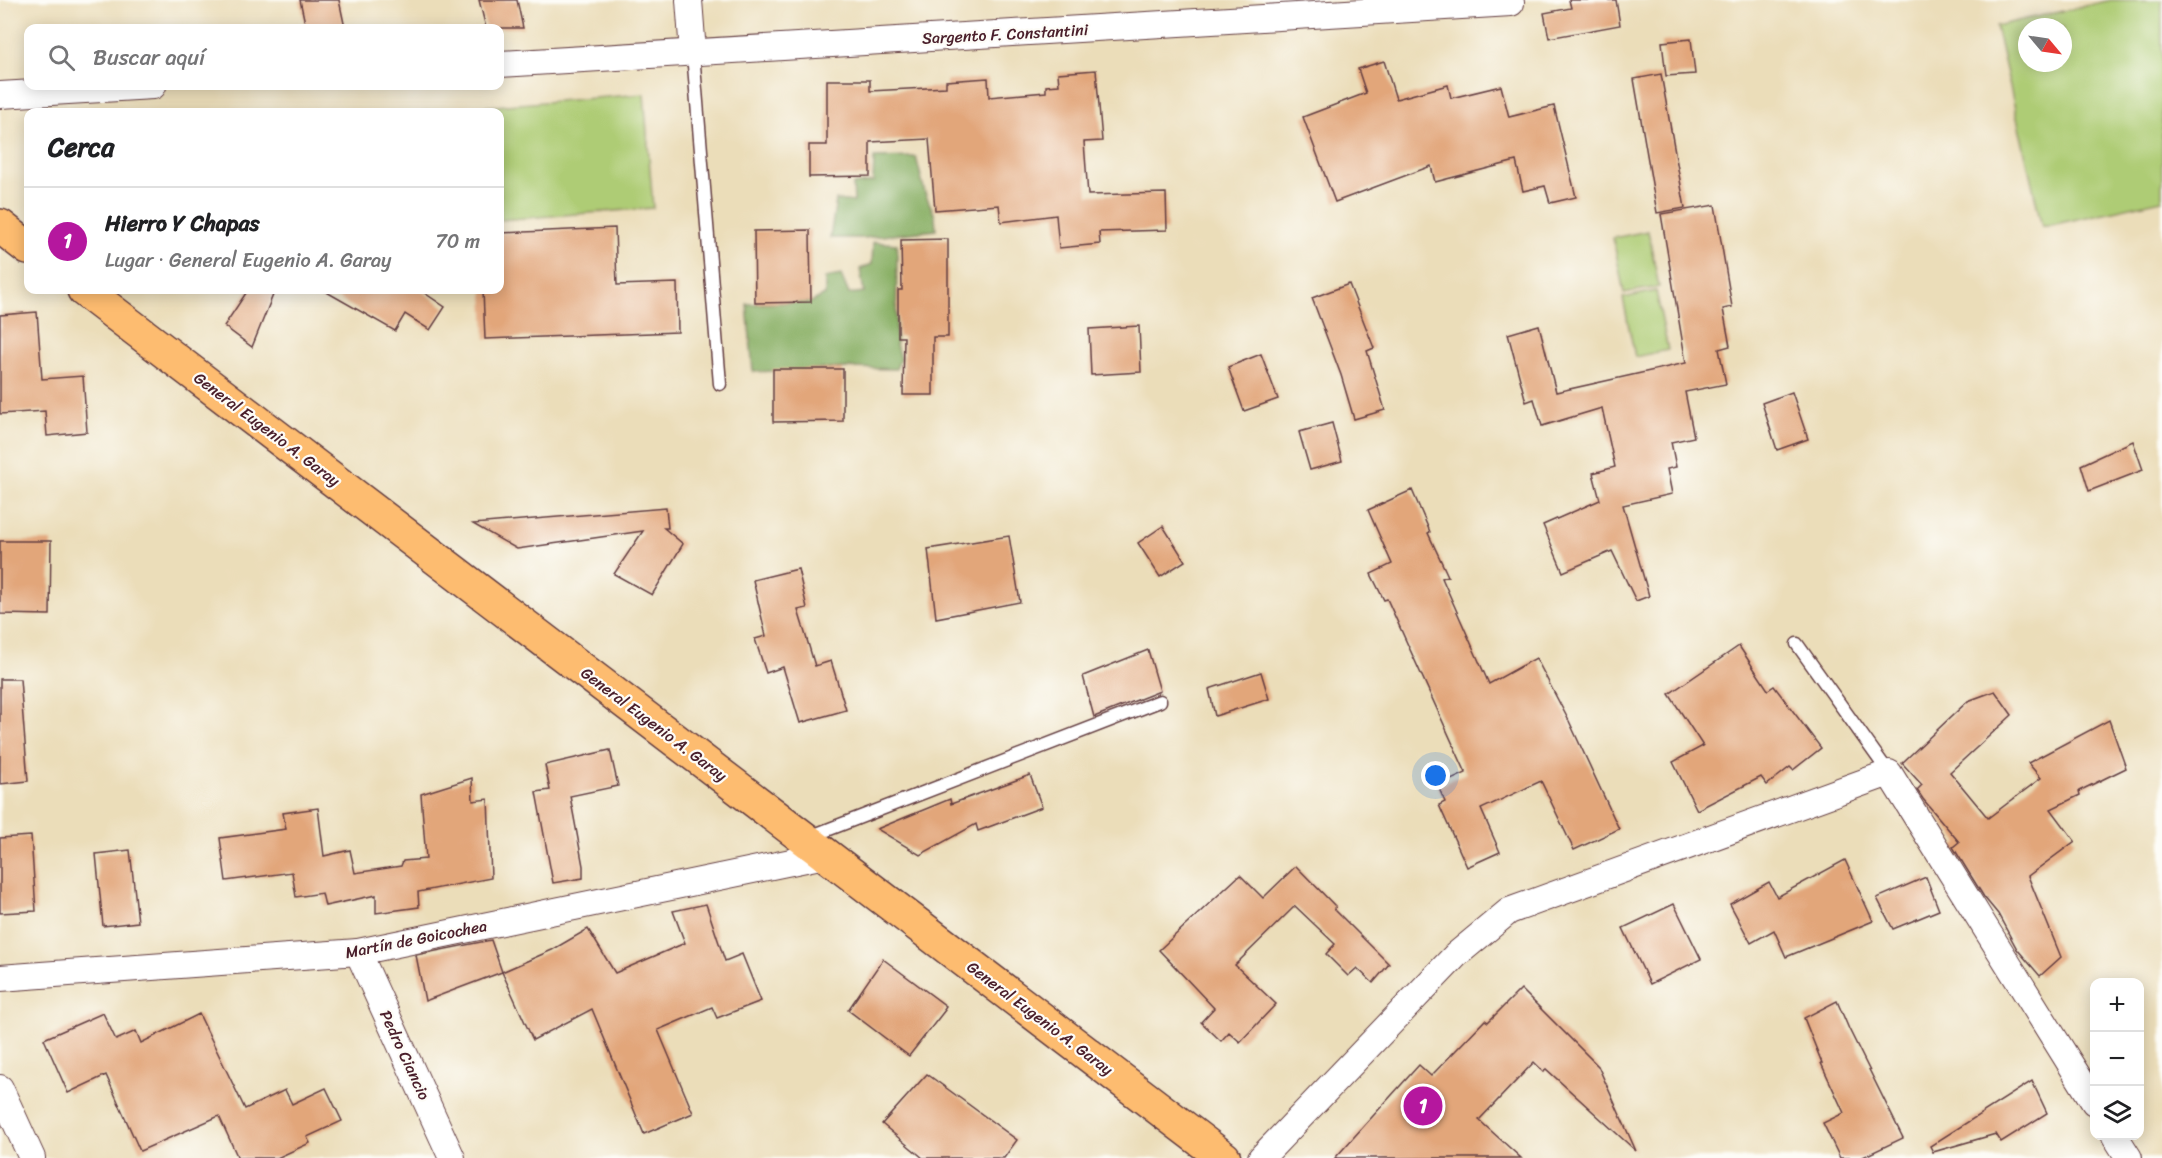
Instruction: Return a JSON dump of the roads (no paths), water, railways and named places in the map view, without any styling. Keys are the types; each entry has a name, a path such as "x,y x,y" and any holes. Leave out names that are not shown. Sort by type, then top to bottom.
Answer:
{"main road":[{"path":"0,226 24,245"},
{"name":"General Eugenio A. Garay","path":"89,294 1224,1158"}],"street":[{"path":"689,0 693,52"},
{"name":"Sargento F. Constantini","path":"504,64 1511,3"},
{"path":"0,107 12,94 82,90"},
{"path":"1261,1158 1456,955 1509,911 1889,773 2090,1096"},
{"name":"Martín de Goicochea","path":"0,978 358,952 815,847"},
{"name":"Pedro Ciancio","path":"358,952 452,1158"},
{"path":"0,1088 32,1158"},
{"path":"2118,1140 2130,1158"}],"lane":[{"path":"693,52 720,384"},
{"path":"1797,644 1889,773"},
{"path":"815,847 1161,701"}],"place":[{"name":"Hierro Y Chapas","path":"1423,1106"}]}
